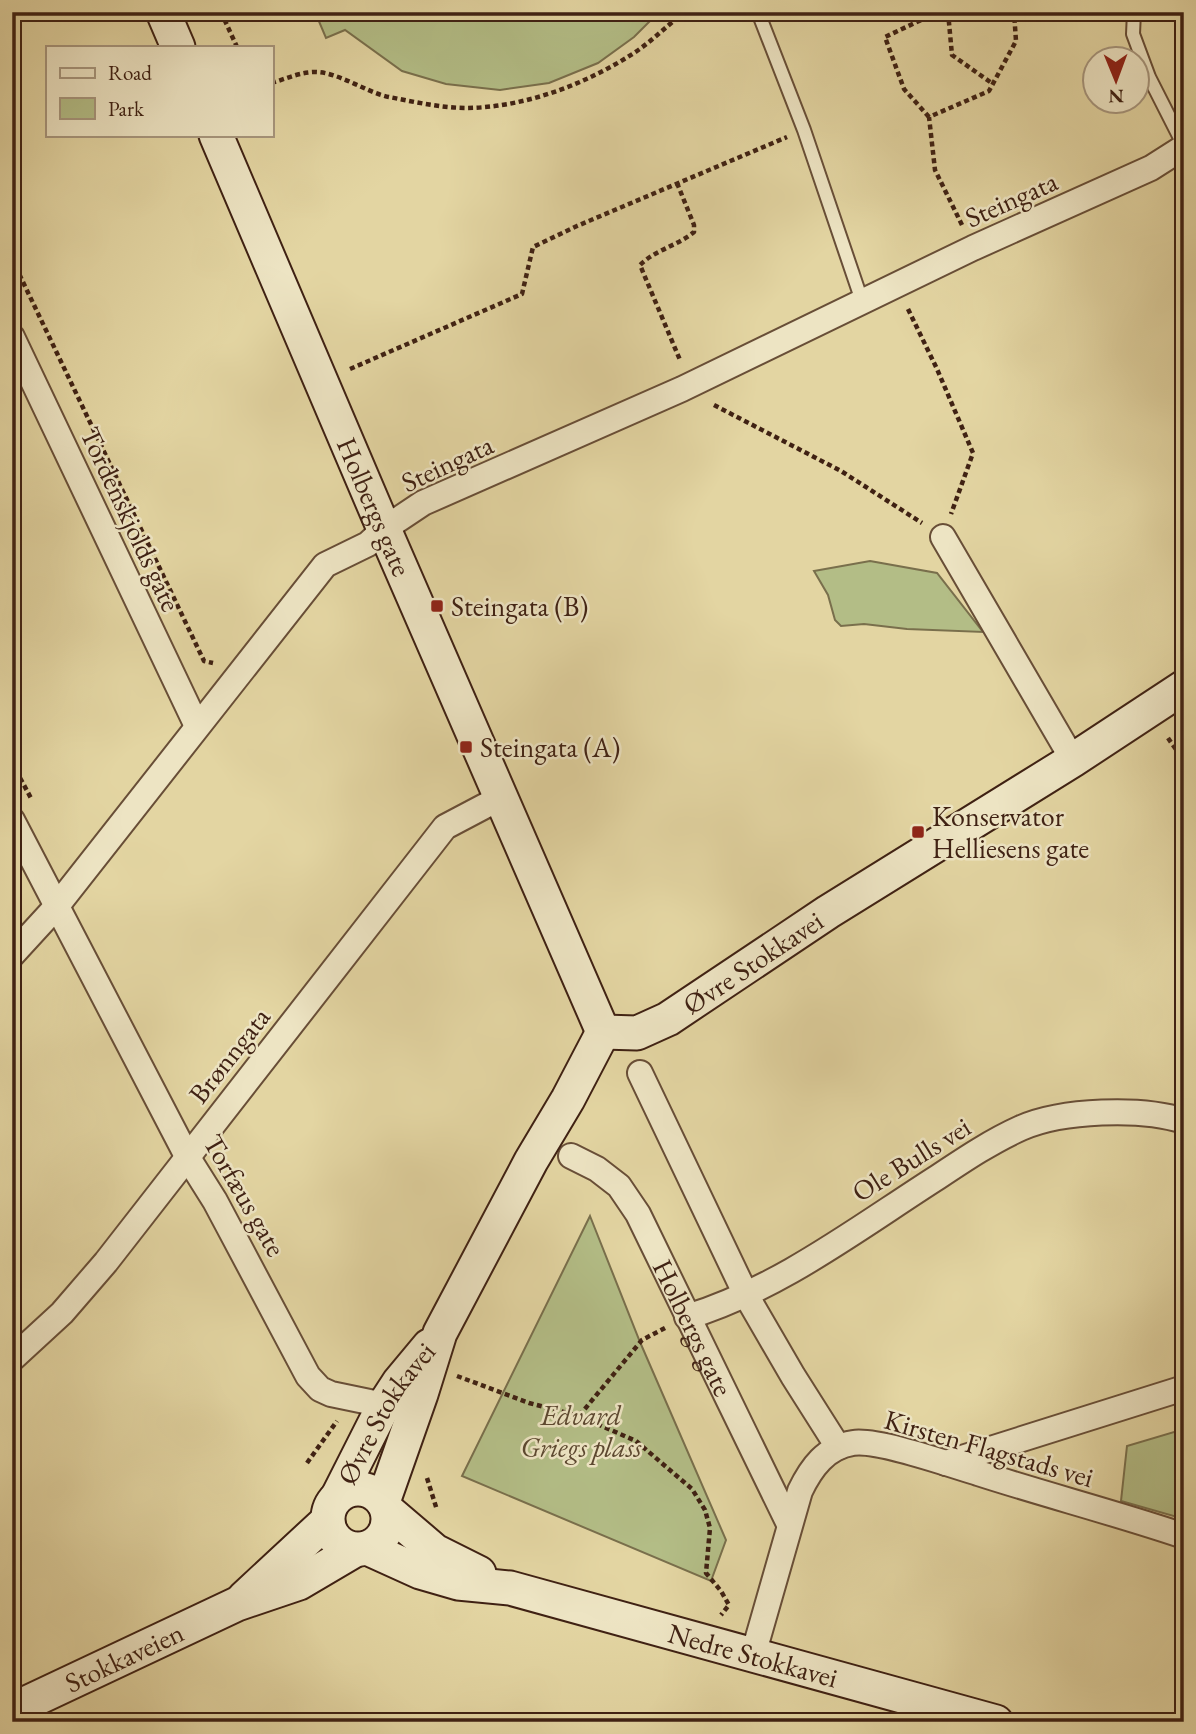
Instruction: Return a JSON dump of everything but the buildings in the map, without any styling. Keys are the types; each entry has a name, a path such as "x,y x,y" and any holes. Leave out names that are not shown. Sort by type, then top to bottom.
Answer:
{"main road":[{"path":"163,12 178,46"},
{"name":"Holbergs gate","path":"216,136 500,799 603,1032"},
{"name":"Øvre Stokkavei","path":"333,1509 384,1405 439,1333 603,1032 637,1033 668,1019 828,912 1073,760 1184,687"},
{"name":"Øvre Stokkavei","path":"385,1506 439,1333"},
{"path":"368,1490 385,1506 389,1520 386,1531 377,1544 361,1549 345,1547 336,1541 330,1532 333,1509 347,1491 368,1490"},
{"name":"Nedre Stokkavei","path":"385,1506 435,1551 510,1588"},
{"name":"Stokkaveien","path":"237,1604 333,1509"},
{"name":"Nedre Stokkavei","path":"361,1549 420,1572 458,1583 510,1588 996,1722"},
{"name":"Stokkaveien","path":"12,1710 237,1604 299,1583 361,1549"}],"street":[{"name":"Steingata","path":"12,955 56,907 325,565 368,544 384,529 424,503 686,386 973,248 1151,168 1184,147"},
{"name":"Tordenskjolds gate","path":"12,337 197,726"},
{"path":"943,537 1073,760"},
{"name":"Brønngata","path":"12,1359 71,1303 188,1158 445,827 500,799"},
{"name":"Torfæus gate","path":"12,820 188,1158 221,1212 308,1376 337,1403 384,1405"},
{"path":"640,1073 746,1295 838,1447 824,1455 810,1471 800,1491 752,1656"},
{"name":"Ole Bulls vei","path":"687,1317 746,1295 793,1270 985,1147 1023,1127 1074,1115 1115,1113 1172,1117 1184,1121"},
{"name":"Holbergs gate","path":"571,1156 597,1169 619,1186 638,1214 789,1524"},
{"path":"946,1463 1184,1388"},
{"name":"Kirsten Flagstads vei","path":"838,1447 853,1443 870,1443 946,1463 1184,1536"}],"lane":[{"path":"758,12 804,130 862,301"},
{"name":"Steingata","path":"1135,12 1133,34 1149,77 1184,147"}],"path":[{"path":"221,12 237,46"},
{"path":"273,82 294,75 316,72 384,96 433,105 469,108 504,104 542,96 574,85 634,53 684,12"},
{"path":"938,12 885,37 904,89 929,117 935,170 973,248"},
{"path":"948,12 952,55 993,84"},
{"path":"929,117 989,91 1016,41 1014,12"},
{"path":"344,372 522,294 533,247 804,130"},
{"path":"677,183 694,225 694,232 682,242 648,257 640,265 686,386 841,471 943,537 972,453 937,369 897,286"},
{"path":"12,258 204,661 216,663"},
{"path":"1168,738 1184,761"},
{"path":"12,763 38,811"},
{"path":"579,1416 642,1340"},
{"path":"450,1373 529,1403 579,1416 636,1441 692,1489 705,1510 710,1528 706,1573 729,1605 716,1619"},
{"path":"307,1463 337,1403"},
{"path":"425,1468 429,1489 442,1518"}],"green space":[{"path":"315,12 659,12 634,37 598,63 549,83 500,90 446,84 402,71 345,30 326,38"},
{"path":"870,561 937,573 983,632 907,629 864,624 841,626 835,620 828,595 814,571"},
{"name":"Edvard Griegs plass","path":"590,1216 640,1342 726,1540 711,1581 462,1476"},
{"path":"1184,1429 1184,1519 1121,1501 1127,1446"}],"place":[{"name":"Steingata (B)","path":"437,606"},
{"name":"Steingata (A)","path":"466,747"},
{"name":"Konservator Helliesens gate","path":"918,832"}]}
